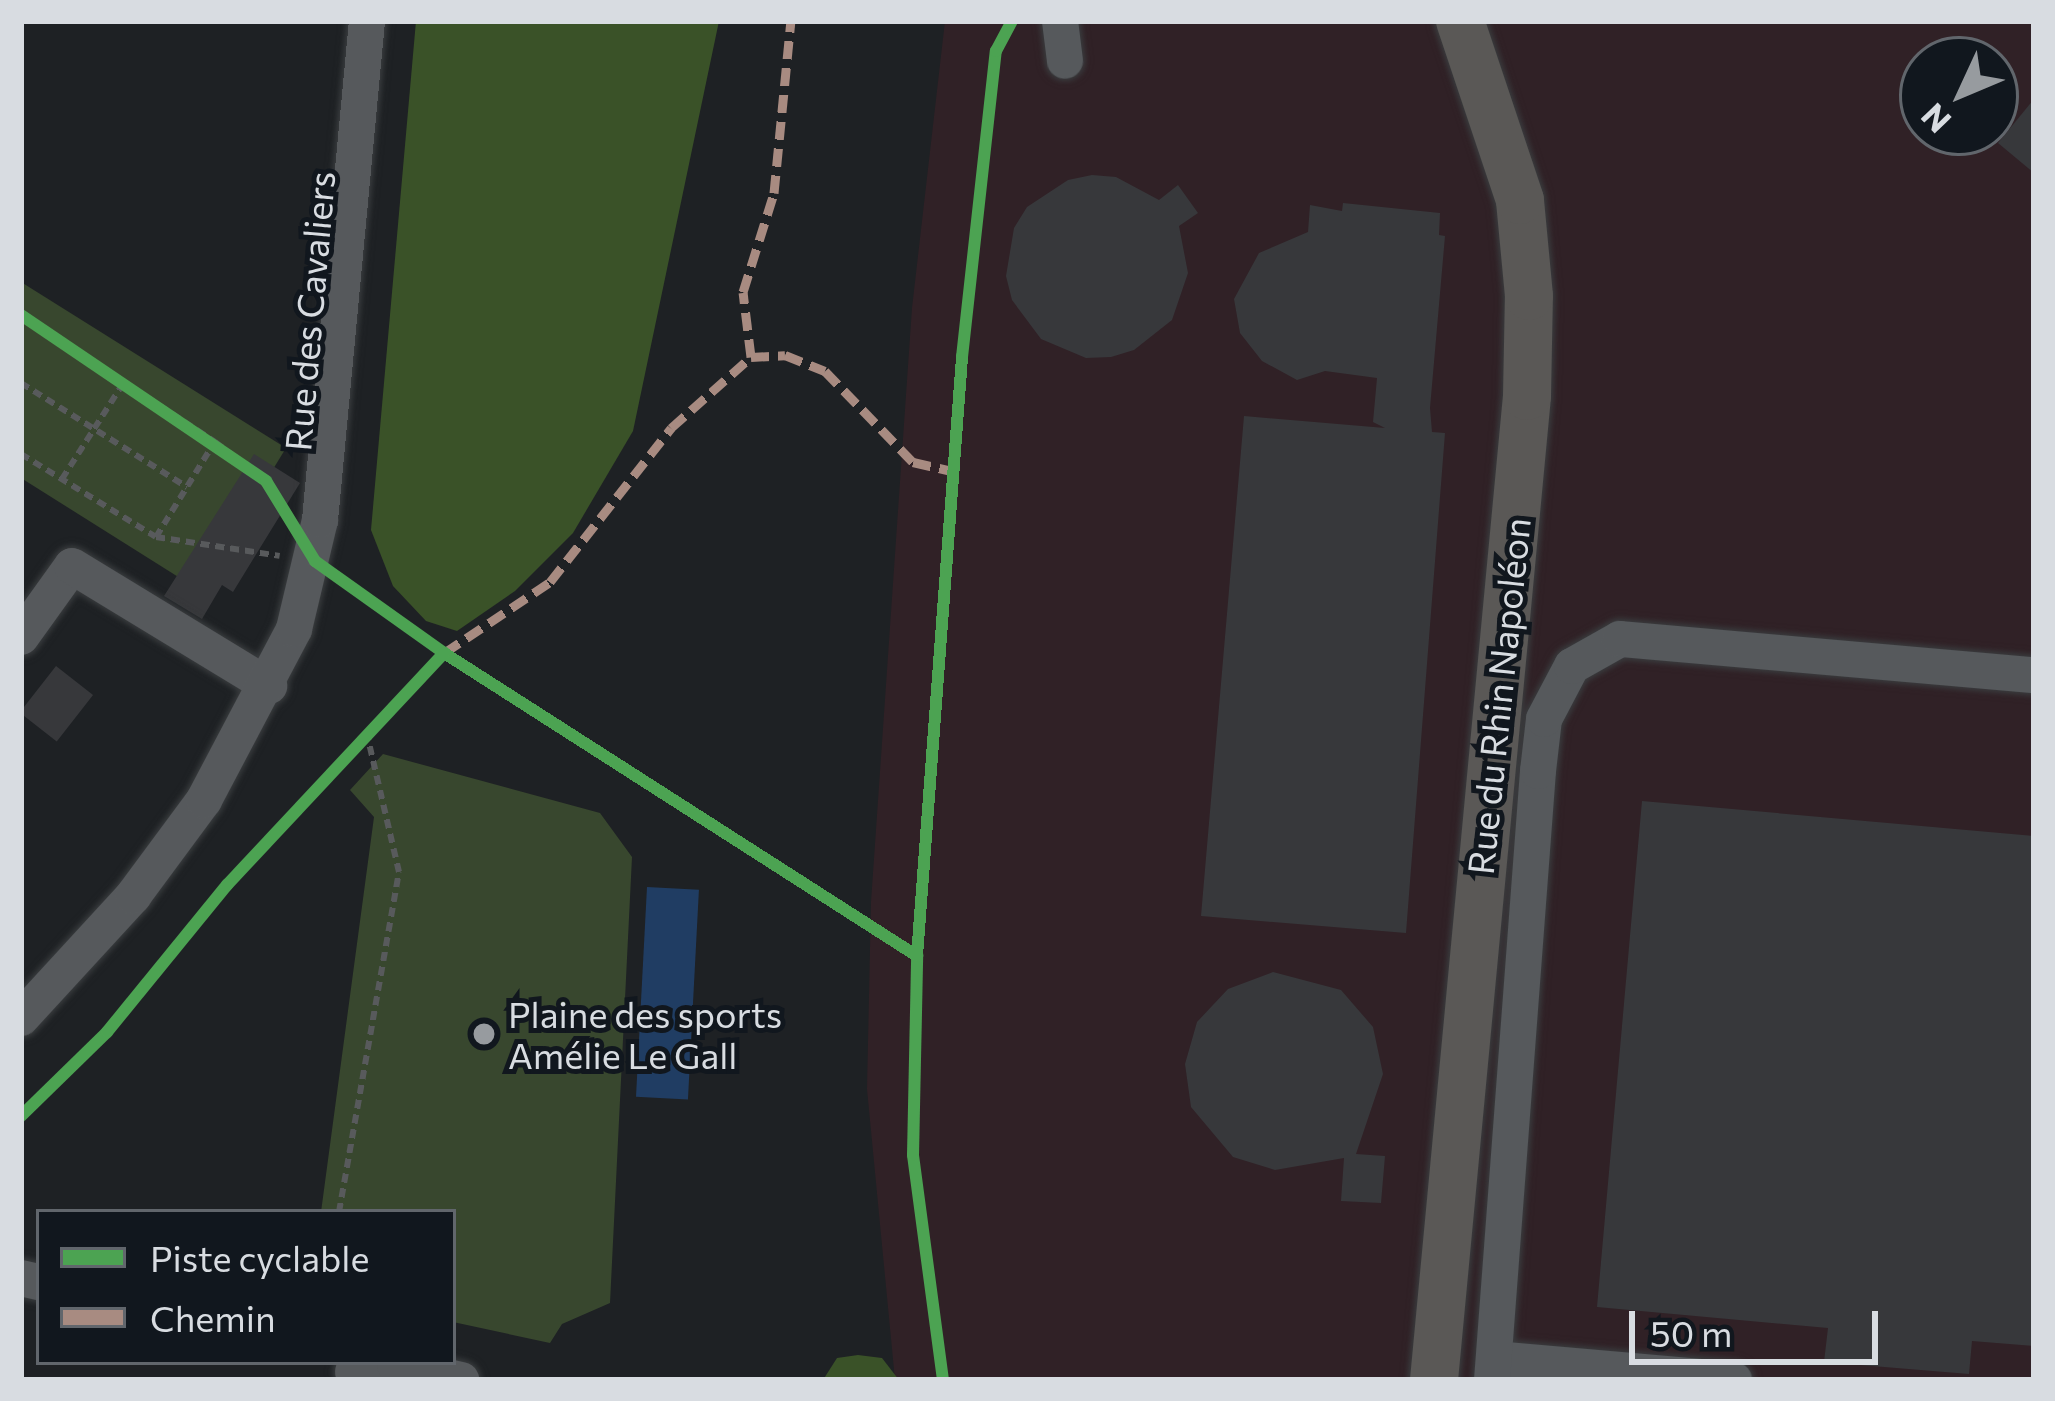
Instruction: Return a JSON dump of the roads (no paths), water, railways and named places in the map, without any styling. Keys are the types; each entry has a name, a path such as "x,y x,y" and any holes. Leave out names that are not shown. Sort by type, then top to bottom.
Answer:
{"main road":[{"name":"Rue du Rhin Napoléon","path":"1433,1380 1528,336 1520,200 1460,21"}],"street":[{"name":"Rue des Cavaliers","path":"21,1018 147,877 204,800 269,686 315,561 367,21"},
{"path":"1060,21 1065,61"},
{"path":"21,637 72,566 269,686"},
{"path":"1734,1380 1494,1369 1544,719 1572,666 1620,639 2034,675"},
{"path":"351,1371 461,1380"}],"water":[{"path":"647,887 699,890 688,1099 636,1097"}],"place":[{"name":"Plaine des sports Amélie Le Gall","path":"484,1034"}]}
